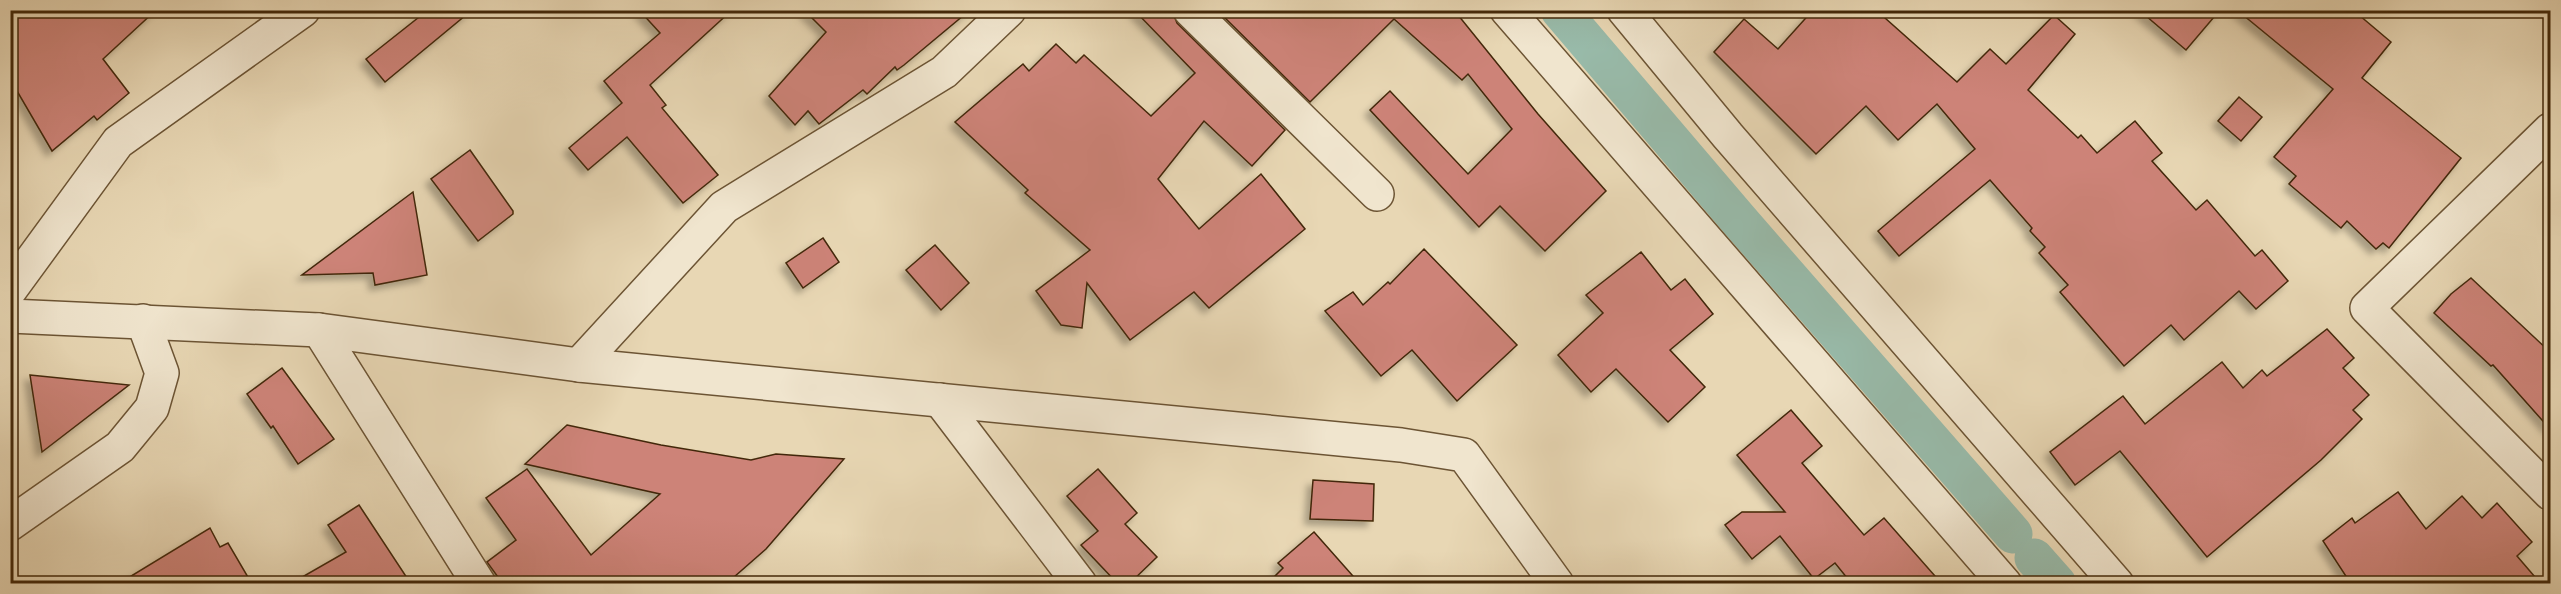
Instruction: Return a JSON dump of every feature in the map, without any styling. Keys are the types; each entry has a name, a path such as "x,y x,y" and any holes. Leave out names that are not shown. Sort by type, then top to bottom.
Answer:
{"street":[{"path":"10,290 118,142 303,10"},
{"path":"579,365 724,207 944,72 1008,10"},
{"path":"1190,10 1377,194"},
{"path":"1508,10 2005,584"},
{"path":"1624,10 1728,136 2116,584"},
{"path":"2550,130 2367,308 2550,493"},
{"path":"10,316 319,330 579,365 1401,444 1464,455 1557,584"},
{"path":"10,524 120,447 152,408 162,373 143,321"},
{"path":"319,330 479,584"},
{"path":"940,400 1080,584"}],"building":[{"path":"10,10 156,10 103,59 129,93 97,120 94,116 52,151 10,79"},
{"path":"428,10 472,10 385,82 366,59"},
{"path":"639,10 732,10 650,85 666,105 662,108 718,175 683,203 627,137 588,170 569,148 622,103 604,81 660,33"},
{"path":"804,10 970,10 904,65 897,70 895,67 867,94 863,90 819,124 808,111 795,125 769,96 826,32"},
{"path":"1134,10 1172,10 1177,23 1285,130 1252,166 1204,121 1158,179 1199,229 1261,174 1305,229 1209,308 1194,292 1130,340 1087,283 1082,328 1061,325 1036,291 1090,250 1025,193 1028,190 955,122 1023,64 1029,71 1056,44 1076,63 1084,55 1151,116 1195,73"},
{"path":"1217,10 1454,10 1538,114 1606,191 1545,251 1500,206 1479,227 1370,110 1390,91 1468,174 1512,129 1468,74 1462,80 1394,19 1310,102"},
{"path":"1813,10 1876,10 1957,82 1990,49 2006,64 2054,15 2075,34 2028,90 2078,138 2081,135 2097,153 2135,121 2162,153 2152,161 2196,210 2207,200 2255,256 2262,250 2288,281 2256,309 2239,291 2184,340 2171,325 2124,366 2060,292 2068,285 2039,253 2045,247 2030,231 2032,228 1990,180 1899,256 1878,231 1975,149 1937,104 1898,140 1866,106 1816,154 1714,52 1744,19 1778,49"},
{"path":"2139,10 2220,10 2186,50"},
{"path":"2237,10 2353,10 2391,42 2362,78 2461,158 2389,248 2383,243 2376,249 2347,221 2341,228 2289,184 2296,176 2274,157 2333,89"},
{"path":"2239,97 2262,117 2241,141 2218,121"},
{"path":"470,150 513,211 513,214 478,241 431,179"},
{"path":"413,192 427,275 375,285 373,273 302,275"},
{"path":"823,238 839,262 803,288 786,263"},
{"path":"935,245 969,283 941,310 906,270"},
{"path":"1424,249 1517,345 1457,401 1412,350 1381,376 1325,311 1353,292 1363,305 1388,282 1390,284"},
{"path":"1641,252 1671,290 1685,279 1713,314 1670,350 1705,387 1668,422 1616,369 1591,392 1558,355 1603,313 1586,295"},
{"path":"2471,278 2550,352 2550,429 2493,365 2491,366 2434,313 2451,294"},
{"path":"2327,329 2354,358 2343,368 2369,395 2353,410 2362,419 2321,460 2207,557 2120,451 2075,485 2050,452 2123,396 2145,424 2222,362 2243,388 2262,370 2267,376"},
{"path":"282,368 334,439 298,464 273,426 271,428 247,394"},
{"path":"30,375 129,385 42,452"},
{"path":"1791,410 1822,446 1802,463 1864,535 1884,518 1942,584 1852,584 1835,563 1814,579 1780,536 1752,559 1725,525 1742,512 1785,512 1737,455"},
{"path":"567,425 661,445 751,460 776,454 844,459 766,549 726,584 503,584 487,562 516,540 486,498 527,469 591,555 660,494 525,464"},
{"path":"1098,469 1137,513 1125,524 1157,557 1129,584 1118,584 1081,545 1098,531 1067,496"},
{"path":"1313,480 1374,484 1373,521 1310,519"},
{"path":"2398,492 2426,529 2462,496 2482,518 2497,503 2532,542 2517,556 2541,584 2351,584 2323,541 2352,518 2355,523"},
{"path":"359,505 411,584 290,584 346,552 328,525"},
{"path":"210,528 220,547 228,543 252,584 118,584"},
{"path":"1314,532 1360,584 1267,584 1283,568 1278,563"}],"waterway":[{"path":"1560,10 1738,219 2013,534"},
{"path":"2034,558 2057,584"}]}
